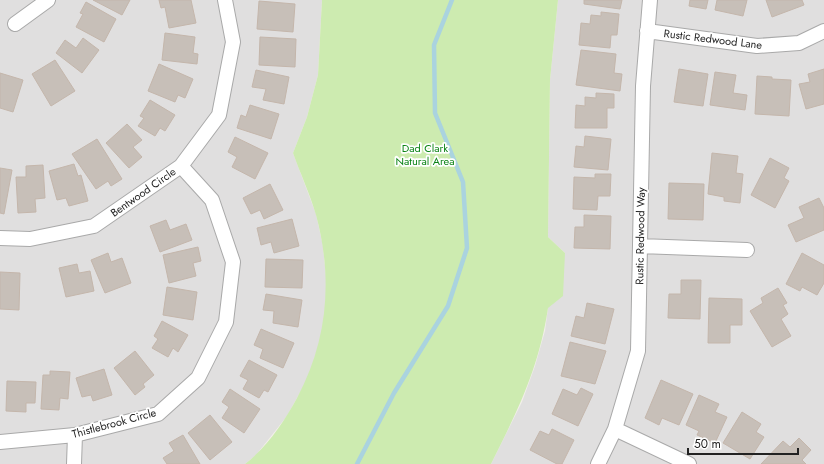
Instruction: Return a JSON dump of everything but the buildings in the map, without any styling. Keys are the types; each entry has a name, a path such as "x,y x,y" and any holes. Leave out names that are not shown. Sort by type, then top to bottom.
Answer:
{"street":[{"path":"15,24 48,0"},
{"name":"Bentwood Circle","path":"0,238 30,240 94,226 181,166 219,115 233,42 225,0"},
{"name":"Rustic Redwood Way","path":"598,464 614,429 638,351 643,86 650,0"},
{"name":"Rustic Redwood Lane","path":"647,31 758,46 799,43 824,31"},
{"name":"Thistlebrook Circle","path":"0,442 76,435 158,414 198,378 226,322 233,262 212,200 181,166"},
{"path":"640,246 747,250"},
{"path":"614,429 689,464"},
{"path":"74,464 76,435"}],"shaded area":[{"path":"0,0 322,0 318,75 307,117 293,153 316,214 323,246 326,276 326,306 321,338 308,378 287,416 256,455 245,464 0,464"},
{"path":"558,0 824,0 824,464 491,464 522,402 535,366 545,331 548,308 565,253 548,237 550,80"}],"green space":[{"name":"Dad Clark Natural Area","path":"322,0 558,0 550,80 548,237 565,253 563,296 548,308 544,330 533,369 519,407 491,464 245,464 268,442 292,407 307,376 321,331 326,285 325,262 314,207 293,153 307,117 318,75"}],"waterway":[{"path":"357,464 394,393 448,306 467,248 463,182 435,113 434,45 452,0"}]}
